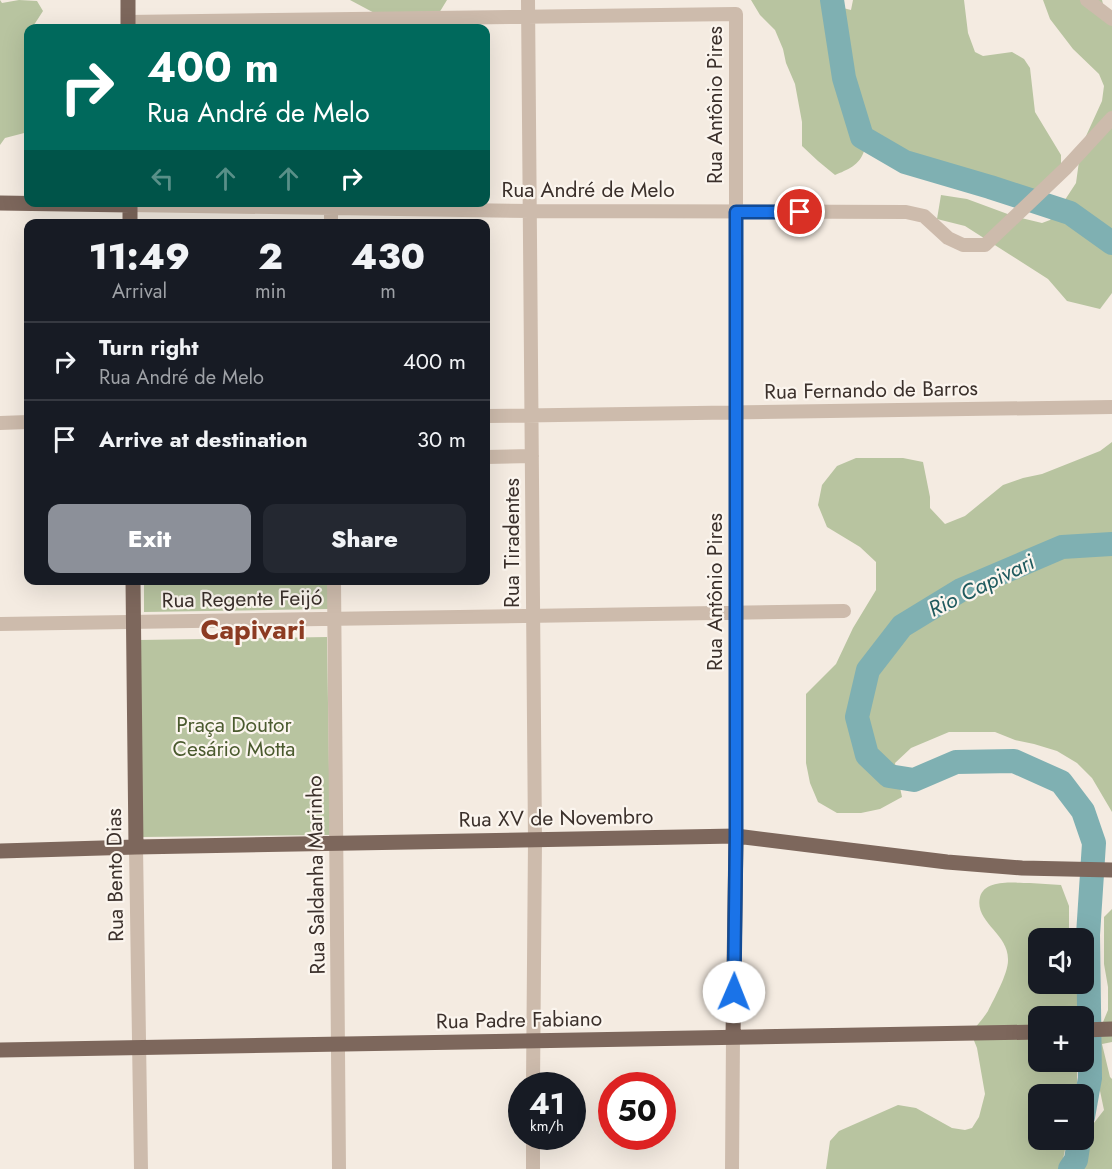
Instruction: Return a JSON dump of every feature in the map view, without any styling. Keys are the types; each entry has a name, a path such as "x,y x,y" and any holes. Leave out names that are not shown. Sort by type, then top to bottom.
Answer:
{"main road":[{"path":"128,0 128,24"},
{"name":"Rua André de Melo","path":"0,203 24,203"},
{"name":"Rua Bento Dias","path":"133,585 136,847"},
{"name":"Rua XV de Novembro","path":"0,851 736,836 1022,868 1112,870"},
{"name":"Rua Antônio Pires","path":"733,1037 736,836"},
{"path":"1094,1030 1112,1029"},
{"name":"Rua Padre Fabiano","path":"0,1050 1028,1032"}],"street":[{"name":"Rua Tiradentes","path":"528,0 535,840 533,1072"},
{"path":"1087,0 1112,19"},
{"name":"Rua Antônio Pires","path":"529,17 736,14 736,836"},
{"path":"329,24 529,17"},
{"name":"Rua André de Melo","path":"397,207 530,211 906,212 924,216 948,238 963,245 985,245 1065,169 1112,118"},
{"name":"Rua Fernando de Barros","path":"490,416 1112,407"},
{"path":"0,423 24,422"},
{"path":"490,457 532,456"},
{"name":"Rua Saldanha Marinho","path":"334,585 339,1169"},
{"name":"Rua Regente Feijó","path":"0,624 844,610"},
{"name":"Rua Bento Dias","path":"136,847 141,1169"},
{"name":"Rua Antônio Pires","path":"732,1169 733,1037"},
{"path":"533,1150 533,1169"}],"green space":[{"path":"0,0 2,3 19,0 37,1 43,11 35,24 24,24 24,133 5,138 0,145"},
{"path":"350,0 447,0 430,24 395,24"},
{"path":"751,0 835,0 843,8 851,10 853,0 964,0 968,33 975,52 983,56 1012,52 1024,59 1030,68 1035,112 1061,155 1061,173 1046,192 1024,195 964,182 927,165 877,134 869,132 864,136 865,149 859,160 848,169 835,175 802,146 802,122 795,84 783,49 775,30 760,15"},
{"path":"1043,0 1102,0 1112,22 1112,293 1100,309 1067,301 1048,279 965,226 937,219 941,195 967,199 1013,216 1042,223 1050,220 1057,212 1076,183 1081,147 1102,101 1104,86 1099,74 1073,49 1050,19"},
{"path":"1112,442 1112,812 1092,778 1077,763 1057,751 995,732 949,732 911,748 895,763 902,797 880,809 861,813 837,813 818,802 810,783 806,763 806,694 836,664 853,628 876,590 876,562 860,547 827,527 818,505 822,485 837,466 856,458 903,458 923,462 930,508 945,524 965,516 1003,485 1042,474 1100,451"},
{"path":"144,585 328,585 328,609 144,612"},
{"name":"Praça Doutor Cesário Motta","path":"327,637 330,835 142,837 139,640"},
{"path":"1009,883 1061,885 1069,906 1069,928 1028,928 1028,994 1077,994 1077,1006 1028,1006 1028,1072 1077,1072 1077,1084 1028,1084 1028,1150 1065,1150 1061,1169 826,1169 830,1141 839,1131 898,1105 916,1108 952,1128 965,1130 972,1128 979,1117 985,1094 977,1048 971,1033 994,1000 1008,964 1007,950 1003,942 982,914 979,906 980,897 988,887"},
{"path":"1112,909 1112,1042 1102,1044 1112,1079 1112,1169 1084,1169 1085,1150 1094,1150 1094,1123 1104,1110 1100,1091 1092,1072 1094,1072 1094,1044 1108,1010 1108,987 1104,964 1104,917"}],"waterway":[{"name":"Rio Capivari","path":"832,0 844,78 862,137 905,162 1070,213 1112,243"},
{"name":"Rio Capivari","path":"1089,1084 1088,935 1094,843 1083,811 1061,782 1014,761 956,762 914,780 889,776 867,755 857,717 868,670 902,626 961,590 1062,547 1112,544"},
{"name":"Rio Capivari","path":"1070,1169 1076,1160 1078,1150"}],"district":[{"name":"Capivari","path":"253,630"}],"route":[{"path":"734,992 736,212 800,212"}]}
